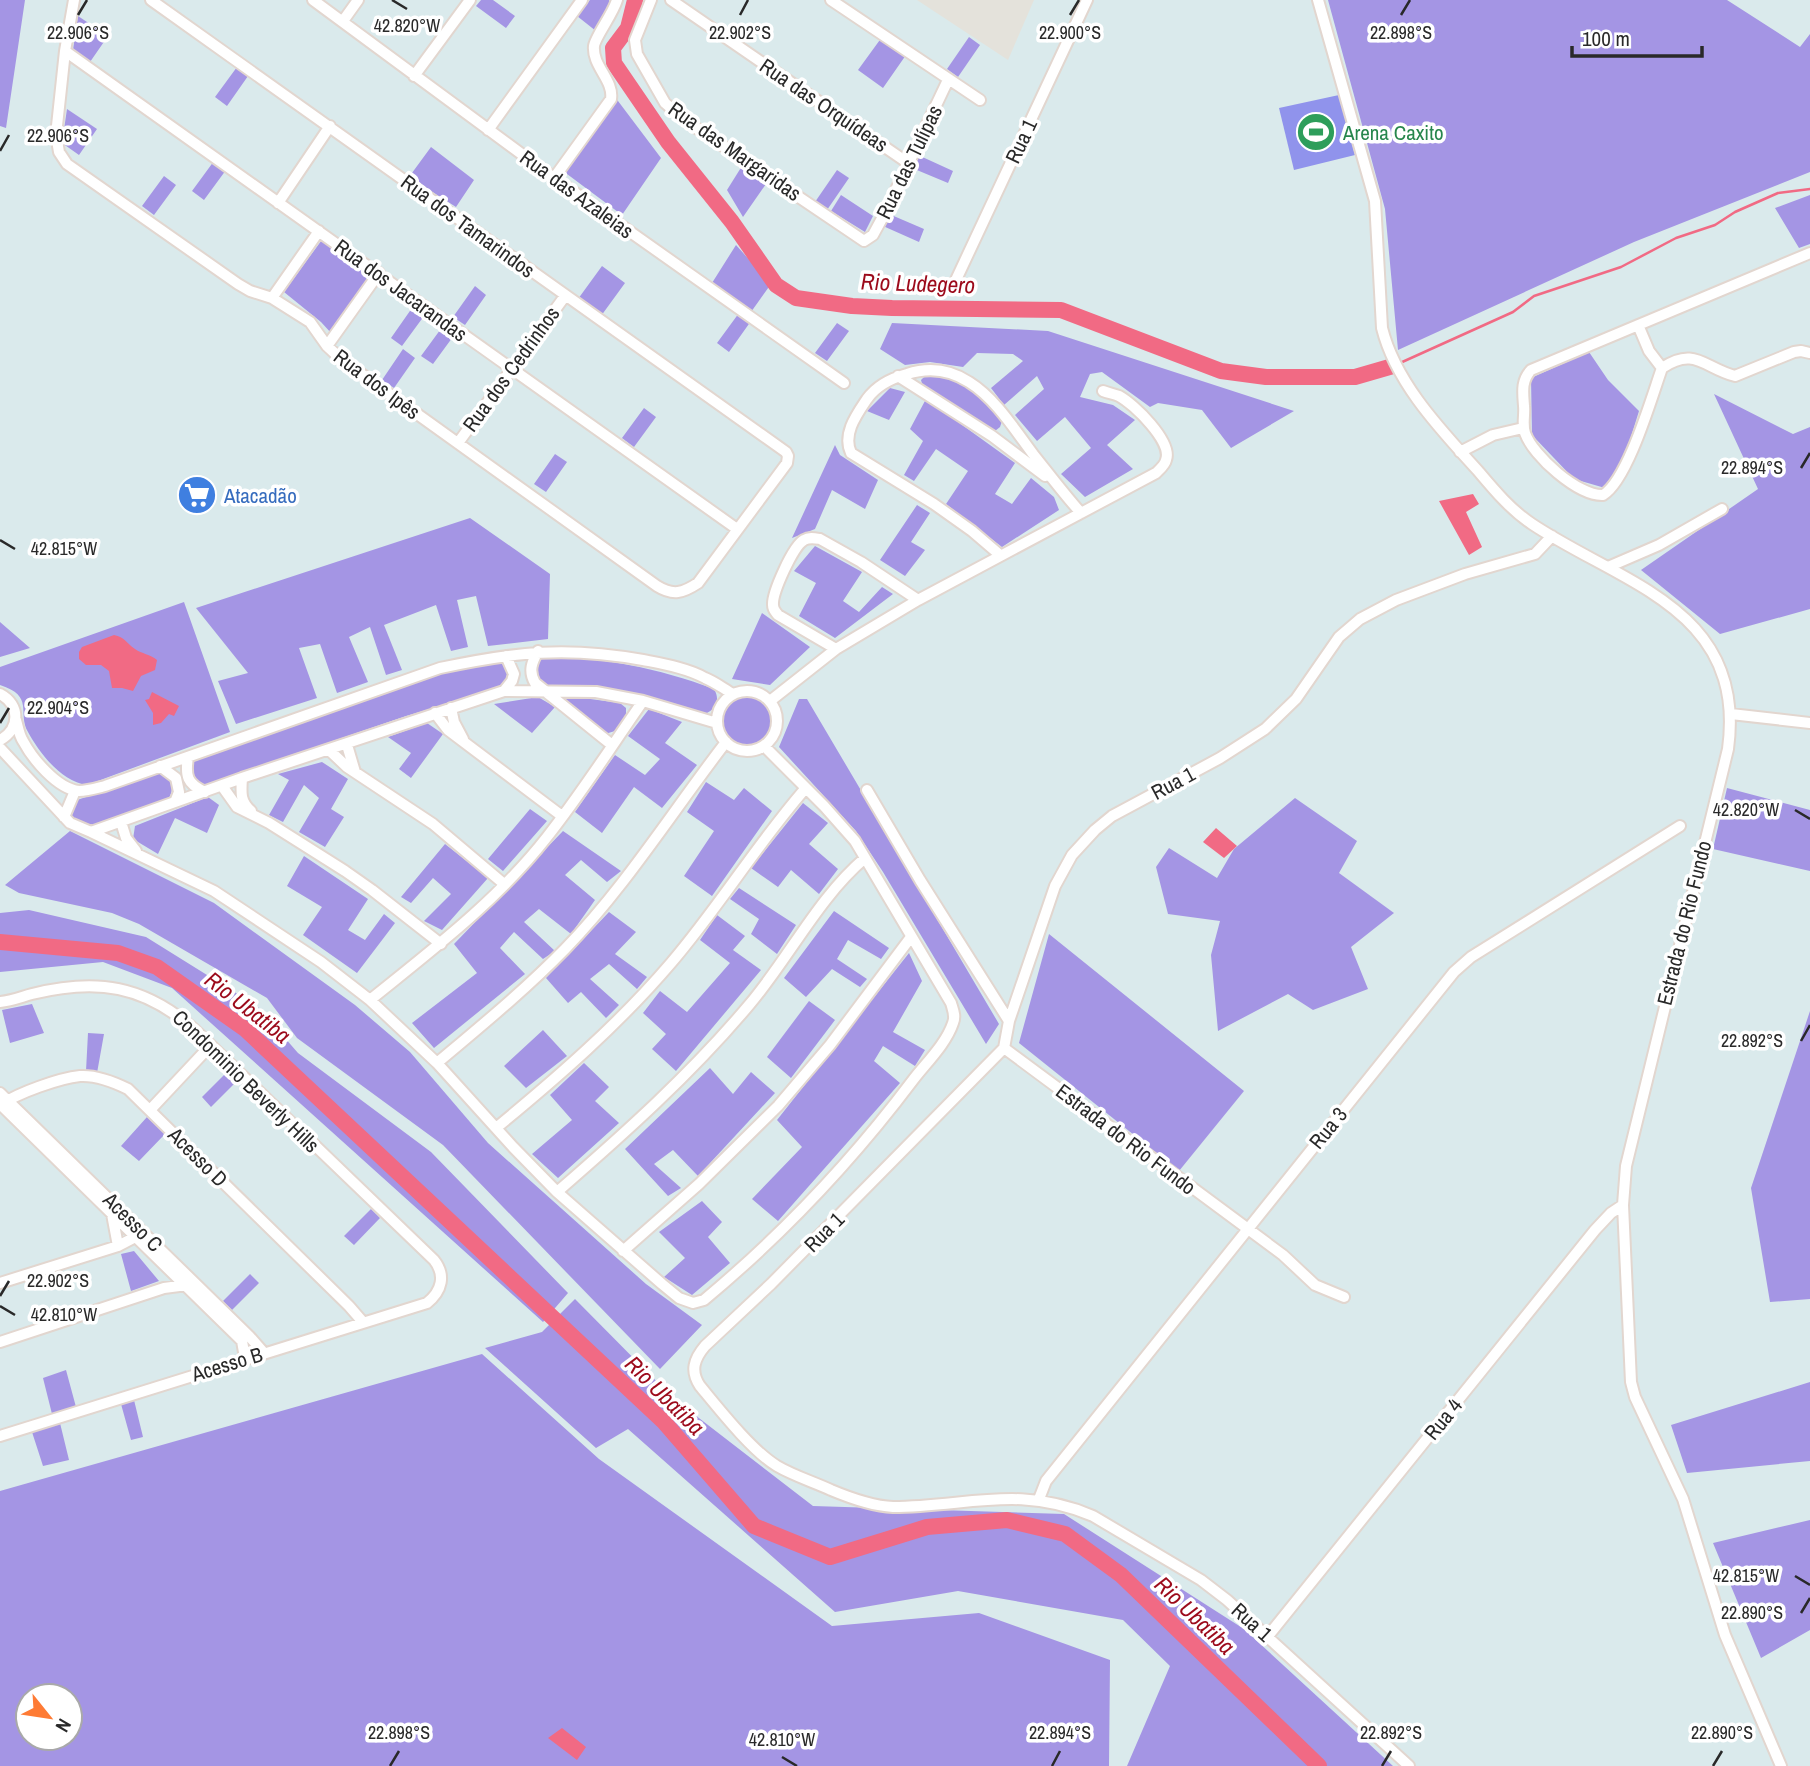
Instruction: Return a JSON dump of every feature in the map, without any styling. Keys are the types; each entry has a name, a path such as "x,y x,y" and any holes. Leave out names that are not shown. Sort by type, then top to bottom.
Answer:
{"street":[{"name":"Rua dos Ipês","path":"74,0 65,51 56,135 62,158 75,170 238,284 272,298 310,322 327,346 354,370 667,593 682,592 698,583 786,463 786,452"},
{"name":"Rua dos Tamarindos","path":"151,0 786,452"},
{"name":"Rua das Azaleias","path":"313,0 554,178 844,383"},
{"path":"343,21 358,0"},
{"path":"414,76 470,0"},
{"path":"488,130 582,0"},
{"path":"554,178 611,99 611,91 597,63 593,48 595,39 613,13 617,0"},
{"name":"Rua das Margaridas","path":"651,0 635,46 665,103 686,121 864,240"},
{"name":"Rua das Orquídeas","path":"671,0 908,163"},
{"path":"831,0 980,100"},
{"name":"Rua 1","path":"954,282 1087,0"},
{"name":"Estrada do Rio Fundo","path":"1318,0 1375,201 1381,318 1384,337 1401,372 1418,399 1460,452 1508,505 1531,524 1653,592 1695,627 1724,679 1731,714 1724,765 1629,1149 1623,1205 1631,1382 1635,1397 1683,1499 1724,1635 1781,1766"},
{"name":"Rua dos Jacarandas","path":"65,51 737,529"},
{"name":"Rua das Tulípas","path":"864,240 877,229 948,80"},
{"path":"278,203 330,126"},
{"path":"272,298 319,231"},
{"path":"1810,253 1531,370 1523,381 1523,428 1533,446 1563,476 1591,494 1604,495 1611,489 1630,456 1662,368 1672,361 1690,357 1735,376 1794,352 1810,353"},
{"path":"327,346 379,273"},
{"name":"Rua dos Cedrinhos","path":"458,443 565,296"},
{"path":"1638,325 1649,351 1662,368"},
{"path":"917,388 916,378 925,368"},
{"path":"1000,555 934,504 851,453 848,446 849,432 863,405 877,388 898,376 925,368 950,373 970,383 1009,421 1081,513"},
{"path":"898,376 992,436 1056,484"},
{"path":"770,701 836,649 918,600 1156,472 1166,460 1166,447 1148,421 1126,401 1103,391"},
{"path":"992,436 1002,433 1009,421"},
{"path":"1460,452 1493,435 1523,428"},
{"path":"1608,567 1659,545 1722,509"},
{"name":"Rua 1","path":"1409,1766 1227,1600 1167,1559 1093,1516 1039,1499 994,1498 890,1507 842,1494 775,1465 718,1407 694,1377 693,1370 697,1357 705,1346 771,1284 1004,1048 1009,1021 1055,886 1072,855 1095,830 1112,816 1220,758 1265,729 1296,699 1339,636 1360,619 1396,600 1465,574 1535,554 1552,536"},
{"path":"836,649 778,615 774,608 774,597 793,553 803,541 820,539 861,562 918,600"},
{"path":"0,694 13,705 22,740 31,754 55,779 75,791 105,786 439,668 538,651 606,653 656,663 703,676 733,694"},
{"path":"538,651 533,660 531,677 544,691 612,745"},
{"path":"504,691 514,674 506,656"},
{"path":"91,832 242,778 504,691 596,692 643,701 717,723"},
{"path":"752,691 770,701 775,709 776,730 764,746 744,751 726,742 717,723 721,706 733,694 752,691"},
{"path":"370,1000 441,944 504,884 546,838 643,701"},
{"path":"451,708 454,722 465,741"},
{"path":"435,713 448,730 562,816"},
{"path":"1731,714 1810,723"},
{"path":"0,740 8,735 16,720"},
{"path":"437,1063 501,1009 566,948 649,849 726,742"},
{"path":"347,745 355,772"},
{"path":"0,748 64,817 78,828 173,870 244,909 321,962 370,1000 437,1063 557,1192 679,1298 698,1303 758,1252 840,1170 887,1116 953,1024 954,1012 951,1003 855,841 764,746"},
{"path":"329,750 341,763 433,824 504,884"},
{"path":"17,766 31,754"},
{"path":"188,757 186,775 189,782 205,792"},
{"path":"160,766 176,778 179,792 175,802"},
{"path":"242,778 243,803 256,815"},
{"path":"40,790 55,779"},
{"path":"222,786 237,807 256,815 373,890 441,944"},
{"path":"496,1128 563,1072 647,990 699,928 765,836 805,789"},
{"path":"867,790 1009,1021"},
{"path":"64,817 75,791"},
{"path":"121,822 125,838 140,855"},
{"name":"Rua 3","path":"1039,1499 1046,1481 1462,964 1680,825"},
{"path":"557,1192 634,1125 704,1057 751,1003 839,883 865,858"},
{"path":"623,1251 699,1184 779,1106 830,1045 911,937"},
{"name":"Condominio Beverly Hills","path":"0,1002 82,986 126,990 168,1007 434,1260 442,1279"},
{"path":"150,1110 210,1046"},
{"name":"Estrada do Rio Fundo","path":"1004,1048 1283,1255 1315,1285 1344,1297"},
{"name":"Acesso D","path":"2,1100 79,1076 93,1077 128,1089 362,1321"},
{"name":"Acesso C","path":"2,1100 112,1214 141,1235"},
{"name":"Acesso C","path":"2,1100 189,1284 264,1353"},
{"name":"Rua 4","path":"1268,1636 1595,1230 1623,1205"},
{"path":"112,1214 118,1245"},
{"path":"0,1283 141,1235"},
{"path":"164,1288 174,1268"},
{"name":"Acesso B","path":"0,1436 362,1321 427,1303 436,1293 442,1279"},
{"path":"0,1342 164,1288 189,1284"},
{"path":"245,1358 246,1339"}],"shaded area":[{"path":"0,0 25,0 6,128 0,126"},
{"path":"481,0 493,0 515,16 506,28 476,6"},
{"path":"590,0 609,0 610,4 596,31 577,16"},
{"path":"917,0 1034,0 1008,60"},
{"path":"1328,0 1727,0 1800,47 1810,34 1810,172 1634,242 1398,350 1385,209"},
{"path":"78,16 108,36 90,62 73,50"},
{"path":"882,37 906,55 883,88 858,70"},
{"path":"969,37 980,45 958,77 947,69"},
{"path":"237,67 248,76 227,106 215,97"},
{"name":"Arena Caxito","path":"1339,95 1355,155 1294,170 1279,108"},
{"path":"615,97 661,158 622,215 563,171"},
{"path":"67,109 97,129 79,155 62,143"},
{"path":"431,147 474,180 456,207 409,177"},
{"path":"918,155 953,171 948,183 912,168"},
{"path":"214,161 226,170 204,200 192,191"},
{"path":"742,166 766,184 743,217 727,190"},
{"path":"837,170 849,178 827,210 815,202"},
{"path":"164,176 176,185 154,215 142,206"},
{"path":"841,195 873,216 865,232 831,211"},
{"path":"1810,195 1810,244 1799,248 1775,208"},
{"path":"889,214 924,229 919,242 883,226"},
{"path":"324,237 368,269 372,276 332,334 284,292"},
{"path":"736,245 771,284 751,312 712,283"},
{"path":"602,266 625,283 601,316 578,299"},
{"path":"475,286 486,295 465,325 453,317"},
{"path":"412,308 424,316 402,346 391,338"},
{"path":"739,313 751,321 729,352 717,343"},
{"path":"837,323 849,331 827,361 815,353"},
{"path":"892,323 1048,331 1294,411 1231,448 1202,410 1158,403 1150,407 1102,372 1090,374 1080,397 1113,405 1135,420 1107,445 1133,469 1085,497 1061,474 1091,448 1065,417 1037,441 1015,415 1044,389 1037,376 1004,405 991,388 1023,361 1013,354 977,353 963,367 930,362 905,365 880,349"},
{"path":"443,326 455,334 433,364 421,356"},
{"path":"403,349 415,358 394,388 382,380"},
{"path":"1589,352 1608,380 1639,411 1625,456 1605,488 1574,479 1532,435 1531,378"},
{"path":"927,374 950,380 969,390 1002,421 1000,427 995,431 923,387 921,380"},
{"path":"890,388 905,392 889,420 867,411"},
{"path":"1714,394 1793,434 1810,427 1810,609 1720,634 1641,570 1758,489"},
{"path":"926,399 1015,463 995,494 1012,504 1031,478 1054,497 1059,510 1002,547 946,504 968,471 936,449 914,481 904,475 923,441 910,429"},
{"path":"644,408 656,417 634,447 622,438"},
{"path":"835,445 840,455 878,480 865,509 832,490 815,529 792,538"},
{"path":"555,454 567,462 546,492 534,484"},
{"path":"1473,494 1479,504 1466,512 1482,547 1469,555 1439,501"},
{"path":"917,505 930,513 911,542 925,550 905,576 880,560"},
{"path":"470,518 550,574 548,639 488,646 476,596 457,600 468,647 451,651 436,605 384,625 402,670 386,675 370,627 349,637 368,682 337,693 320,644 299,648 317,698 236,724 218,681 248,673 196,608"},
{"path":"815,546 862,572 843,601 859,612 882,587 893,594 835,638 799,616 816,583 794,571"},
{"path":"184,602 230,732 87,785 69,779 45,758 28,732 18,694 0,685 0,667"},
{"path":"762,613 810,647 770,685 732,679"},
{"path":"0,622 30,648 0,657"},
{"path":"114,635 157,660 155,670 141,676 133,691 112,688 109,671 101,665 86,665 79,659 82,647"},
{"path":"543,657 609,662 672,675 714,689 716,703 705,714 595,689 547,686 537,680 536,666"},
{"path":"498,661 507,673 501,688 406,716 208,784 200,784 192,776 192,765 196,759 440,672"},
{"path":"152,692 179,706 174,716 169,714 161,723 153,725 153,713 145,700 149,699"},
{"path":"747,694 766,702 774,721 766,740 747,748 728,740 720,721 728,702"},
{"path":"568,696 620,703 626,708 626,716 615,731 605,734 564,700"},
{"path":"538,697 555,707 532,733 494,704"},
{"path":"799,699 807,699 999,1024 986,1044 856,831 779,747"},
{"path":"649,709 682,722 665,743 697,765 662,808 634,787 602,833 575,812 615,755 645,775 660,759 628,736"},
{"path":"427,723 443,734 411,778 399,769 411,753 388,737"},
{"path":"322,762 348,779 331,809 344,817 325,847 299,832 319,798 304,785 283,822 269,815 289,780 278,774"},
{"path":"159,773 171,783 172,791 168,799 89,827 71,819 70,815 77,800"},
{"path":"706,782 734,800 744,788 772,811 712,896 684,876 714,831 687,812"},
{"path":"1727,788 1810,810 1810,871 1713,849"},
{"path":"208,797 219,805 207,833 175,818 158,854 133,839 135,826"},
{"path":"1295,798 1357,841 1339,873 1394,913 1351,947 1368,989 1313,1010 1288,994 1218,1031 1211,955 1220,921 1168,914 1156,867 1169,848 1217,878 1234,849"},
{"path":"803,803 828,823 809,844 838,869 819,894 791,870 778,887 751,868"},
{"path":"530,809 547,821 503,871 488,859"},
{"path":"1216,828 1237,846 1224,858 1203,842"},
{"path":"70,831 214,903 355,1005 410,1052 488,1143 646,1284 702,1325 660,1369 443,1145 297,1038 267,998 139,924 112,913 19,893 5,885"},
{"path":"563,831 621,871 607,882 581,860 565,875 595,900 571,934 539,909 524,922 555,951 543,959 514,932 500,948 525,974 434,1048 412,1023 477,973 454,944"},
{"path":"445,844 488,878 442,930 424,921 451,894 433,878 411,903 401,897"},
{"path":"304,856 368,899 348,930 365,940 384,914 395,923 357,973 303,935 322,907 287,886"},
{"path":"739,888 796,925 777,954 751,934 759,919 730,899"},
{"path":"29,910 146,937 257,1006 298,1053 431,1152 568,1293 543,1322 172,988 103,962 0,972 0,913"},
{"path":"834,911 889,948 881,959 848,940 837,959 867,979 860,987 832,969 806,997 784,978"},
{"path":"609,912 636,932 615,954 647,977 637,989 609,964 590,979 619,1005 606,1018 581,992 568,1003 546,978"},
{"path":"717,915 745,936 733,950 761,970 676,1071 652,1049 666,1034 643,1013 660,991 687,1012 730,963 700,940"},
{"path":"1049,934 1244,1091 1179,1171 1019,1043"},
{"path":"909,953 922,981 893,1032 925,1050 915,1066 883,1046 874,1061 900,1083 778,1221 752,1199 802,1147 777,1120"},
{"path":"809,1001 835,1020 791,1078 767,1057"},
{"path":"32,1004 44,1033 10,1043 2,1010"},
{"path":"1810,1011 1810,1299 1770,1302 1751,1188"},
{"path":"543,1030 567,1056 526,1088 504,1066"},
{"path":"88,1033 104,1034 97,1073 86,1071"},
{"path":"584,1063 609,1087 595,1101 619,1123 558,1178 532,1154 572,1120 550,1095"},
{"path":"710,1068 733,1094 751,1072 775,1093 698,1176 673,1150 654,1164 681,1188 668,1196 625,1149"},
{"path":"229,1070 238,1080 211,1107 202,1097"},
{"path":"147,1117 165,1134 139,1161 121,1146"},
{"path":"702,1201 722,1222 708,1237 730,1263 692,1295 664,1277 685,1258 659,1232"},
{"path":"371,1209 380,1218 354,1245 344,1236"},
{"path":"134,1251 159,1281 131,1291 121,1254"},
{"path":"250,1274 259,1283 232,1310 223,1301"},
{"path":"575,1299 673,1398 813,1506 1064,1514 1244,1629 1393,1766 1127,1766 1170,1666 1123,1620 958,1591 835,1612 628,1429 596,1448 485,1348 542,1332"},
{"path":"482,1354 599,1459 832,1626 979,1613 1110,1660 1109,1766 0,1766 0,1491"},
{"path":"66,1370 76,1407 52,1414 43,1378"},
{"path":"1810,1382 1810,1461 1687,1473 1671,1425"},
{"path":"134,1400 143,1437 131,1440 121,1404"},
{"path":"60,1423 69,1460 43,1466 32,1432"},
{"path":"1810,1520 1810,1630 1761,1658 1713,1543"},
{"path":"562,1728 586,1747 577,1760 548,1738"}],"waterway":[{"name":"Rio Ludegero","path":"635,0 628,28 613,48 614,63 668,142 732,222 776,285 796,298 852,306 892,308 1061,310 1221,371 1266,377 1355,377 1393,366"},
{"path":"1400,363 1513,312 1534,296 1621,267 1676,238 1715,225 1735,212 1778,193 1810,189"},
{"name":"Rio Ubatiba","path":"0,942 118,953 157,967 245,1029 664,1422 754,1526 830,1557 927,1527 1007,1520 1065,1534 1121,1575 1319,1766"}],"place":[{"name":"Arena Caxito","path":"1316,132"},
{"name":"Atacadão","path":"197,495"}]}
